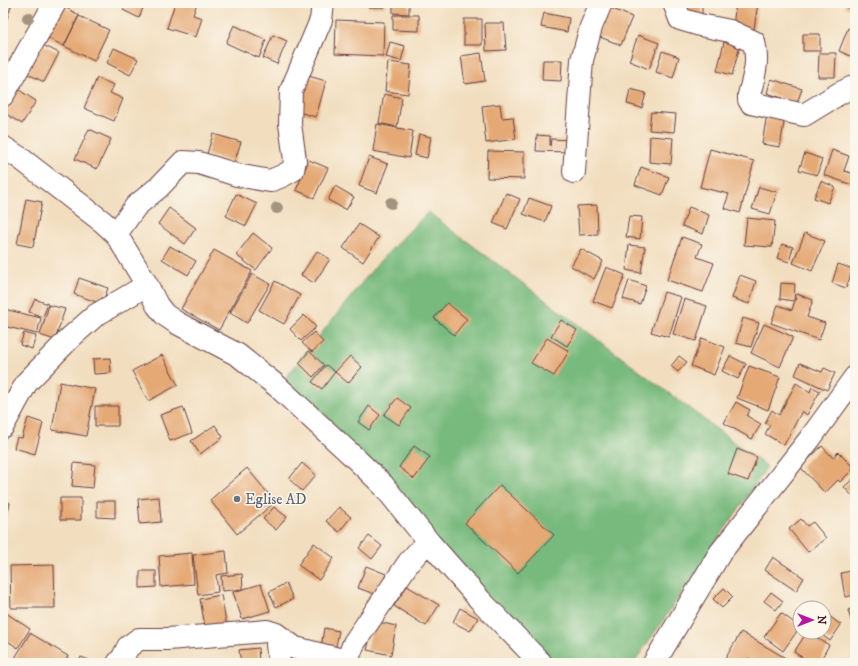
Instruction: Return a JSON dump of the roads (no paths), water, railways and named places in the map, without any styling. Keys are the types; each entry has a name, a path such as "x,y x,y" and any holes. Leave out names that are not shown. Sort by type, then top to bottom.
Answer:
{"street":[{"path":"3,94 55,3"},
{"path":"116,234 136,206 159,187 183,162 199,163 237,175 270,181 293,170 295,160 290,124 291,91 321,20 323,3"},
{"path":"574,172 582,60 591,27 601,3"},
{"path":"674,3 680,19 730,31 754,42 757,62 749,96 751,103 804,115 840,93 855,86"},
{"path":"3,147 20,158 98,217 116,234 164,315 238,355 277,386 383,485 428,541 480,600 541,663"},
{"path":"3,426 27,382 71,337 96,315 147,285"},
{"path":"654,663 720,553 809,440 855,377"},
{"path":"118,663 128,647 139,639 168,639 268,631 276,634 295,648 346,662 354,643 409,562 428,541"},
{"path":"276,634 279,663"}],"place":[{"name":"Eglise AD","path":"237,499"}]}
